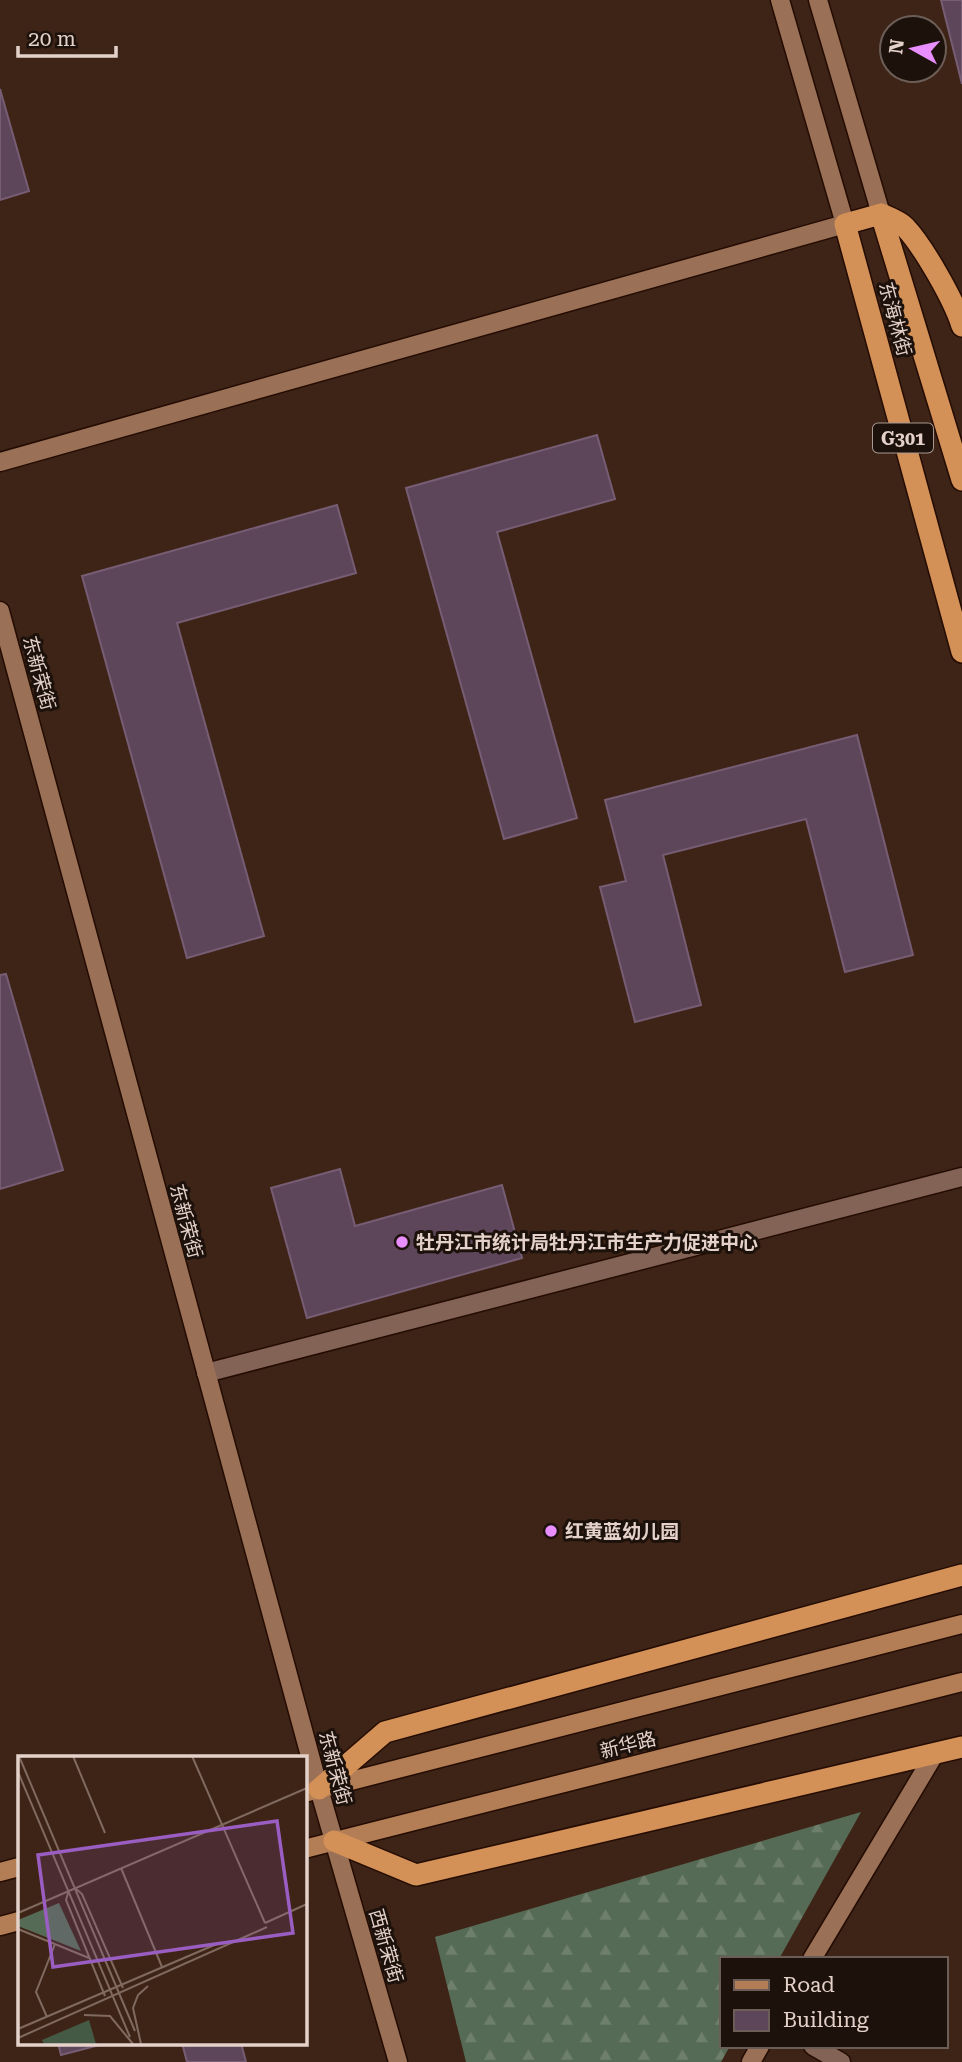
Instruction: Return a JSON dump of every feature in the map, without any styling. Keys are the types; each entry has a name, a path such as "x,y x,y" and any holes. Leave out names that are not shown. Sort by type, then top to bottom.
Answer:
{"highway":[{"path":"845,224 881,214 903,225 933,268 958,314 962,327"},
{"name":"东海林街","path":"881,214 962,480"},
{"name":"东海林街","path":"845,224 962,652"},
{"path":"312,1791 385,1732 962,1575"},
{"path":"334,1841 416,1875 962,1747"}],"main road":[{"path":"312,1791 962,1624"},
{"name":"新华路","path":"306,1848 962,1682"},
{"path":"0,1872 18,1867"},
{"path":"0,1926 18,1922"}],"street":[{"name":"东海林街","path":"780,0 845,224"},
{"name":"东海林街","path":"818,0 881,214"},
{"path":"0,462 845,224"},
{"name":"东新荣街","path":"0,611 206,1373 303,1756"},
{"path":"206,1373 962,1177"},
{"path":"813,1957 934,1755"},
{"name":"东新荣街","path":"306,1767 312,1791 334,1841"},
{"name":"西新荣街","path":"334,1841 398,2062"},
{"path":"816,2048 841,2062"}],"green space":[{"path":"861,1812 780,1957 720,1957 720,2048 729,2048 721,2062 466,2062 435,1937"}],"building":[{"path":"941,0 962,0 962,84 948,28 948,14 944,14"},
{"path":"0,89 29,191 0,200"},
{"path":"597,435 615,499 497,532 577,818 504,839 406,488"},
{"path":"337,505 356,573 177,623 264,936 187,958 82,576"},
{"path":"857,735 913,955 845,972 806,819 663,855 701,1005 635,1022 600,887 626,881 605,800"},
{"path":"6,974 63,1170 0,1189 0,975"},
{"name":"牡丹江市统计局牡丹江市生产力促进中心","path":"340,1169 355,1226 502,1185 522,1258 307,1318 271,1188"},
{"path":"58,2044 103,2044 61,2055"},
{"path":"182,2044 241,2044 246,2062 187,2062"}],"place":[{"name":"牡丹江市统计局牡丹江市生产力促进中心","path":"402,1242"},
{"name":"红黄蓝幼儿园","path":"551,1531"}]}
